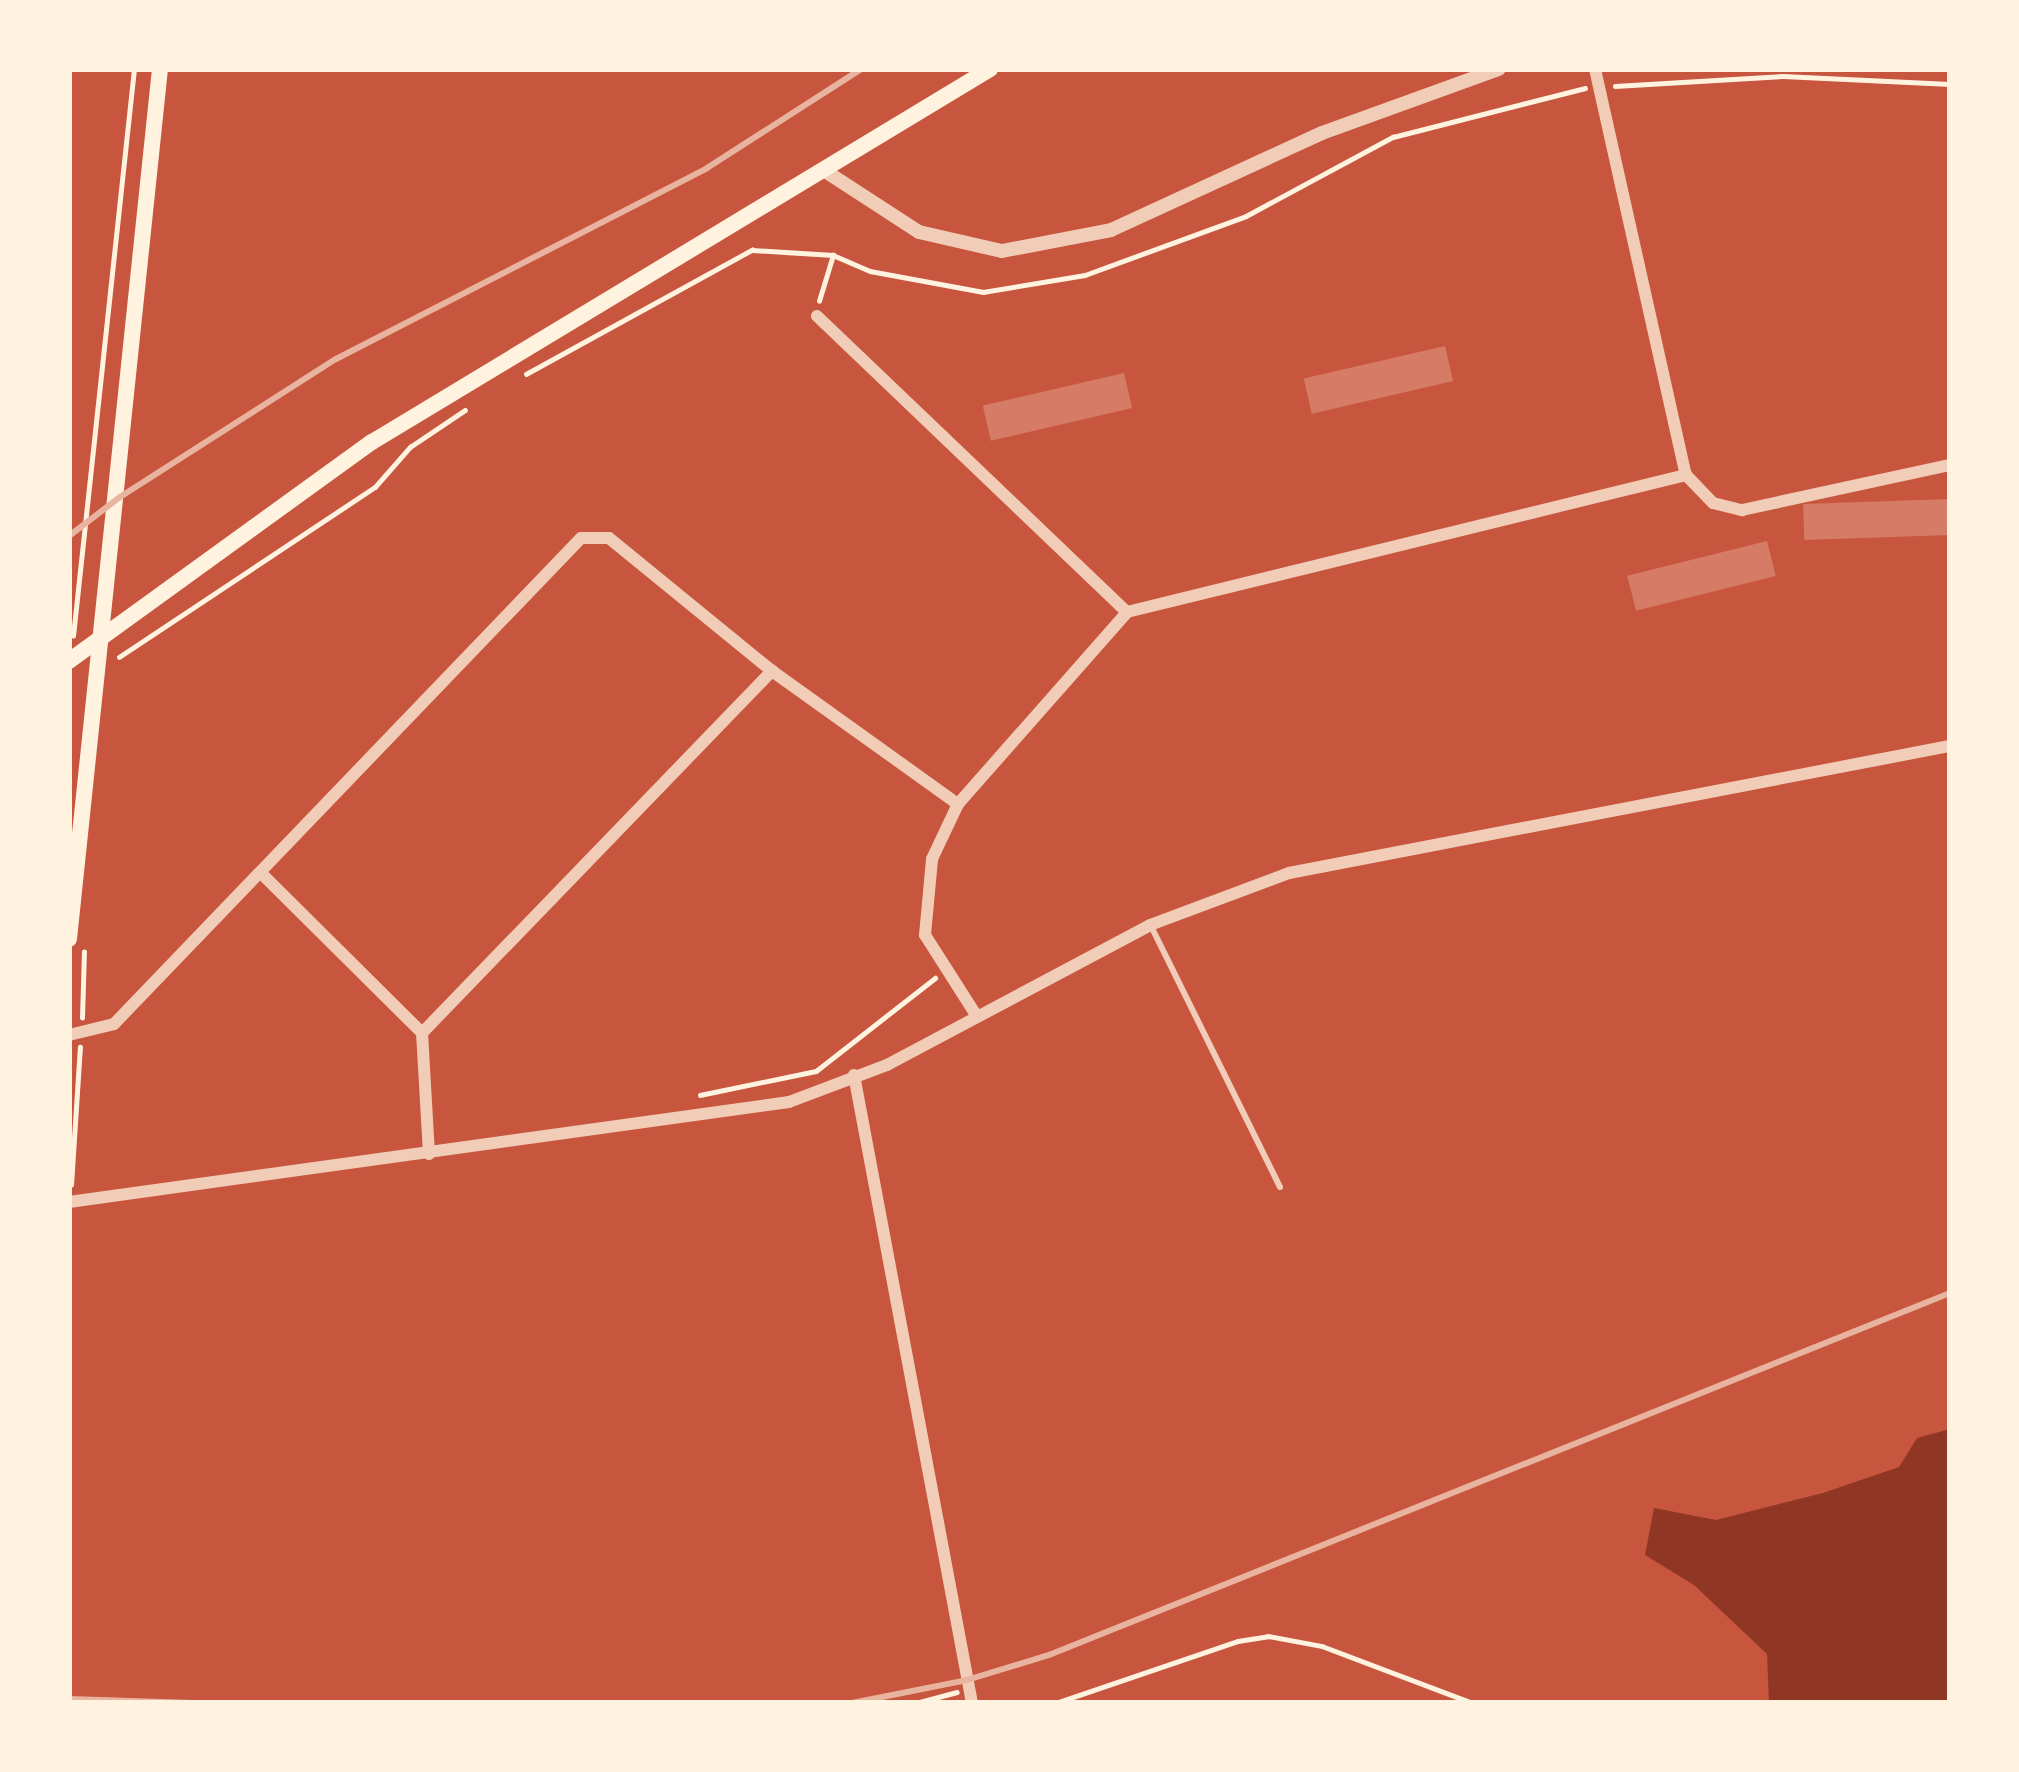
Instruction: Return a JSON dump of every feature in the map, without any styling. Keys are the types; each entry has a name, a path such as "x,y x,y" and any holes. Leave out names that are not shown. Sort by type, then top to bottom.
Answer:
{"main road":[{"path":"69,939 160,69"},
{"path":"70,655 372,442 990,69"}],"street":[{"path":"825,171 920,232 1002,251 1111,230 1322,134 1499,69"},
{"path":"1595,69 1686,475 1713,503 1742,510 1950,465"},
{"path":"817,316 1127,612"},
{"path":"976,1015 926,935 932,859 958,804 1127,612 1686,475"},
{"path":"69,1035 114,1024 263,875 581,538 609,538 772,671 958,804"},
{"path":"422,1033 772,671"},
{"path":"69,1202 788,1102 887,1065 1206,900 1336,862 1950,746"},
{"path":"263,875 422,1033 429,1154"},
{"path":"854,1075 970,1696"}],"lane":[{"path":"1150,925 1280,1187"}],"path":[{"path":"70,655 134,69"},
{"path":"520,376 752,250 832,255 870,271 983,292 1085,275 1246,216 1393,137 1561,90 1783,76 1950,83"},
{"path":"817,316 832,255"},
{"path":"102,668 375,487 410,447 483,399"},
{"path":"686,1098 816,1071 945,970"},
{"path":"70,1184 93,1181"},
{"path":"1056,1703 1238,1641 1268,1636 1322,1646 1473,1703"},
{"path":"916,1703 970,1696"}],"shaded area":[{"path":"1950,1429 1950,1703 1769,1703 1767,1654 1694,1585 1645,1555 1654,1508 1716,1520 1823,1493 1899,1467 1917,1438"}],"building":[{"path":"1445,346 1453,381 1312,414 1304,379"},
{"path":"1124,373 1132,408 991,441 983,406"},
{"path":"1949,499 1950,535 1804,540 1803,504"},
{"path":"1767,541 1776,576 1636,611 1627,576"}],"railway":[{"path":"69,536 120,497 336,359 707,168 861,69"},
{"path":"852,1703 967,1680 1049,1655 1950,1293"},
{"path":"69,1699 194,1703"}]}
